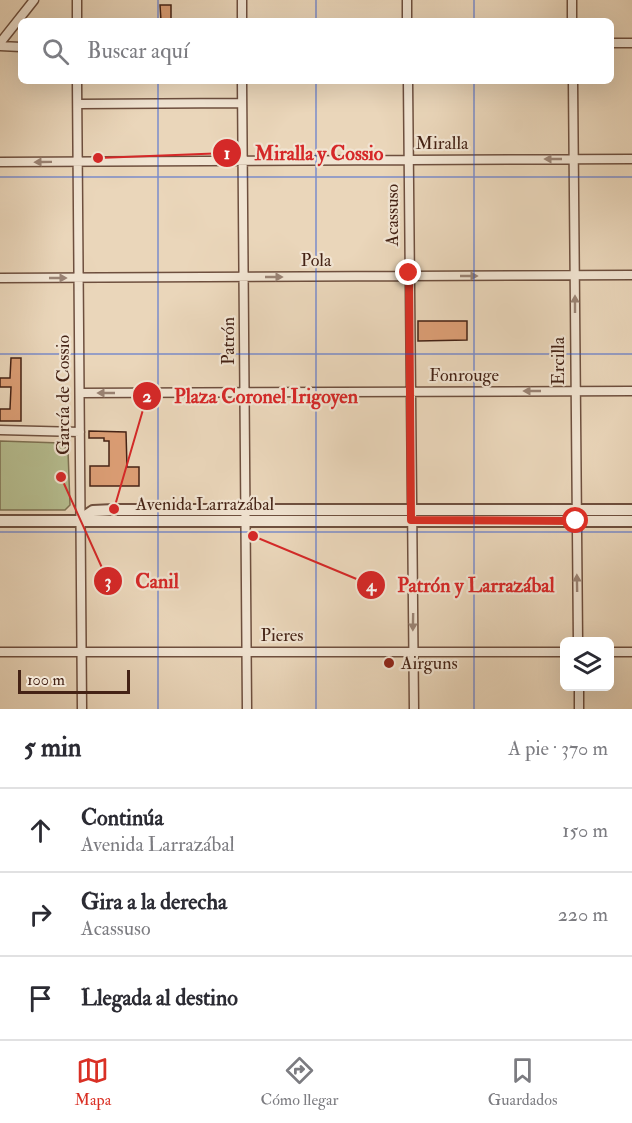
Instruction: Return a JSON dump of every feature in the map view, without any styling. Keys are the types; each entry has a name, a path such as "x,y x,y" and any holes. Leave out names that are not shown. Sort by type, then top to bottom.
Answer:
{"street":[{"path":"20,18 34,0"},
{"path":"77,0 77,18"},
{"path":"242,0 242,18"},
{"path":"407,0 408,18"},
{"path":"572,0 572,18"},
{"path":"18,21 0,44 18,47"},
{"path":"614,43 632,43"},
{"name":"García de Cossio","path":"78,84 82,709"},
{"name":"Patrón","path":"242,84 247,709"},
{"name":"Acassuso","path":"408,84 414,709"},
{"name":"Ercilla","path":"573,84 578,637"},
{"path":"78,104 242,103"},
{"name":"Miralla","path":"0,162 632,159"},
{"name":"Pola","path":"0,278 632,275"},
{"name":"Fonrouge","path":"80,393 632,391"},
{"path":"0,430 80,432"},
{"name":"Avenida Larrazábal","path":"0,520 246,516 576,515 632,510"},
{"name":"Avenida Larrazábal","path":"576,515 632,521"},
{"name":"Pieres","path":"0,652 560,652"},
{"path":"614,652 632,652"},
{"path":"579,691 579,709"}],"green space":[{"path":"0,441 61,443 68,451 70,505 65,510 0,510"}],"building":[{"path":"160,5 171,5 171,18 161,18"},
{"path":"418,321 467,321 467,340 418,341"},
{"path":"11,358 21,358 21,421 0,421 0,409 10,409 11,387 0,387 0,378 10,378"},
{"path":"89,431 126,432 127,467 139,467 139,486 90,486 90,466 109,466 109,441 104,441 104,438 89,438"}],"place":[{"name":"Miralla y Cossio","path":"98,158"},
{"name":"Canil","path":"61,477"},
{"name":"Plaza Coronel Irigoyen","path":"114,509"},
{"name":"Patrón y Larrazábal","path":"253,536"},
{"name":"Airguns","path":"389,663"}],"route":[{"path":"409,273 411,520 576,521"}]}
